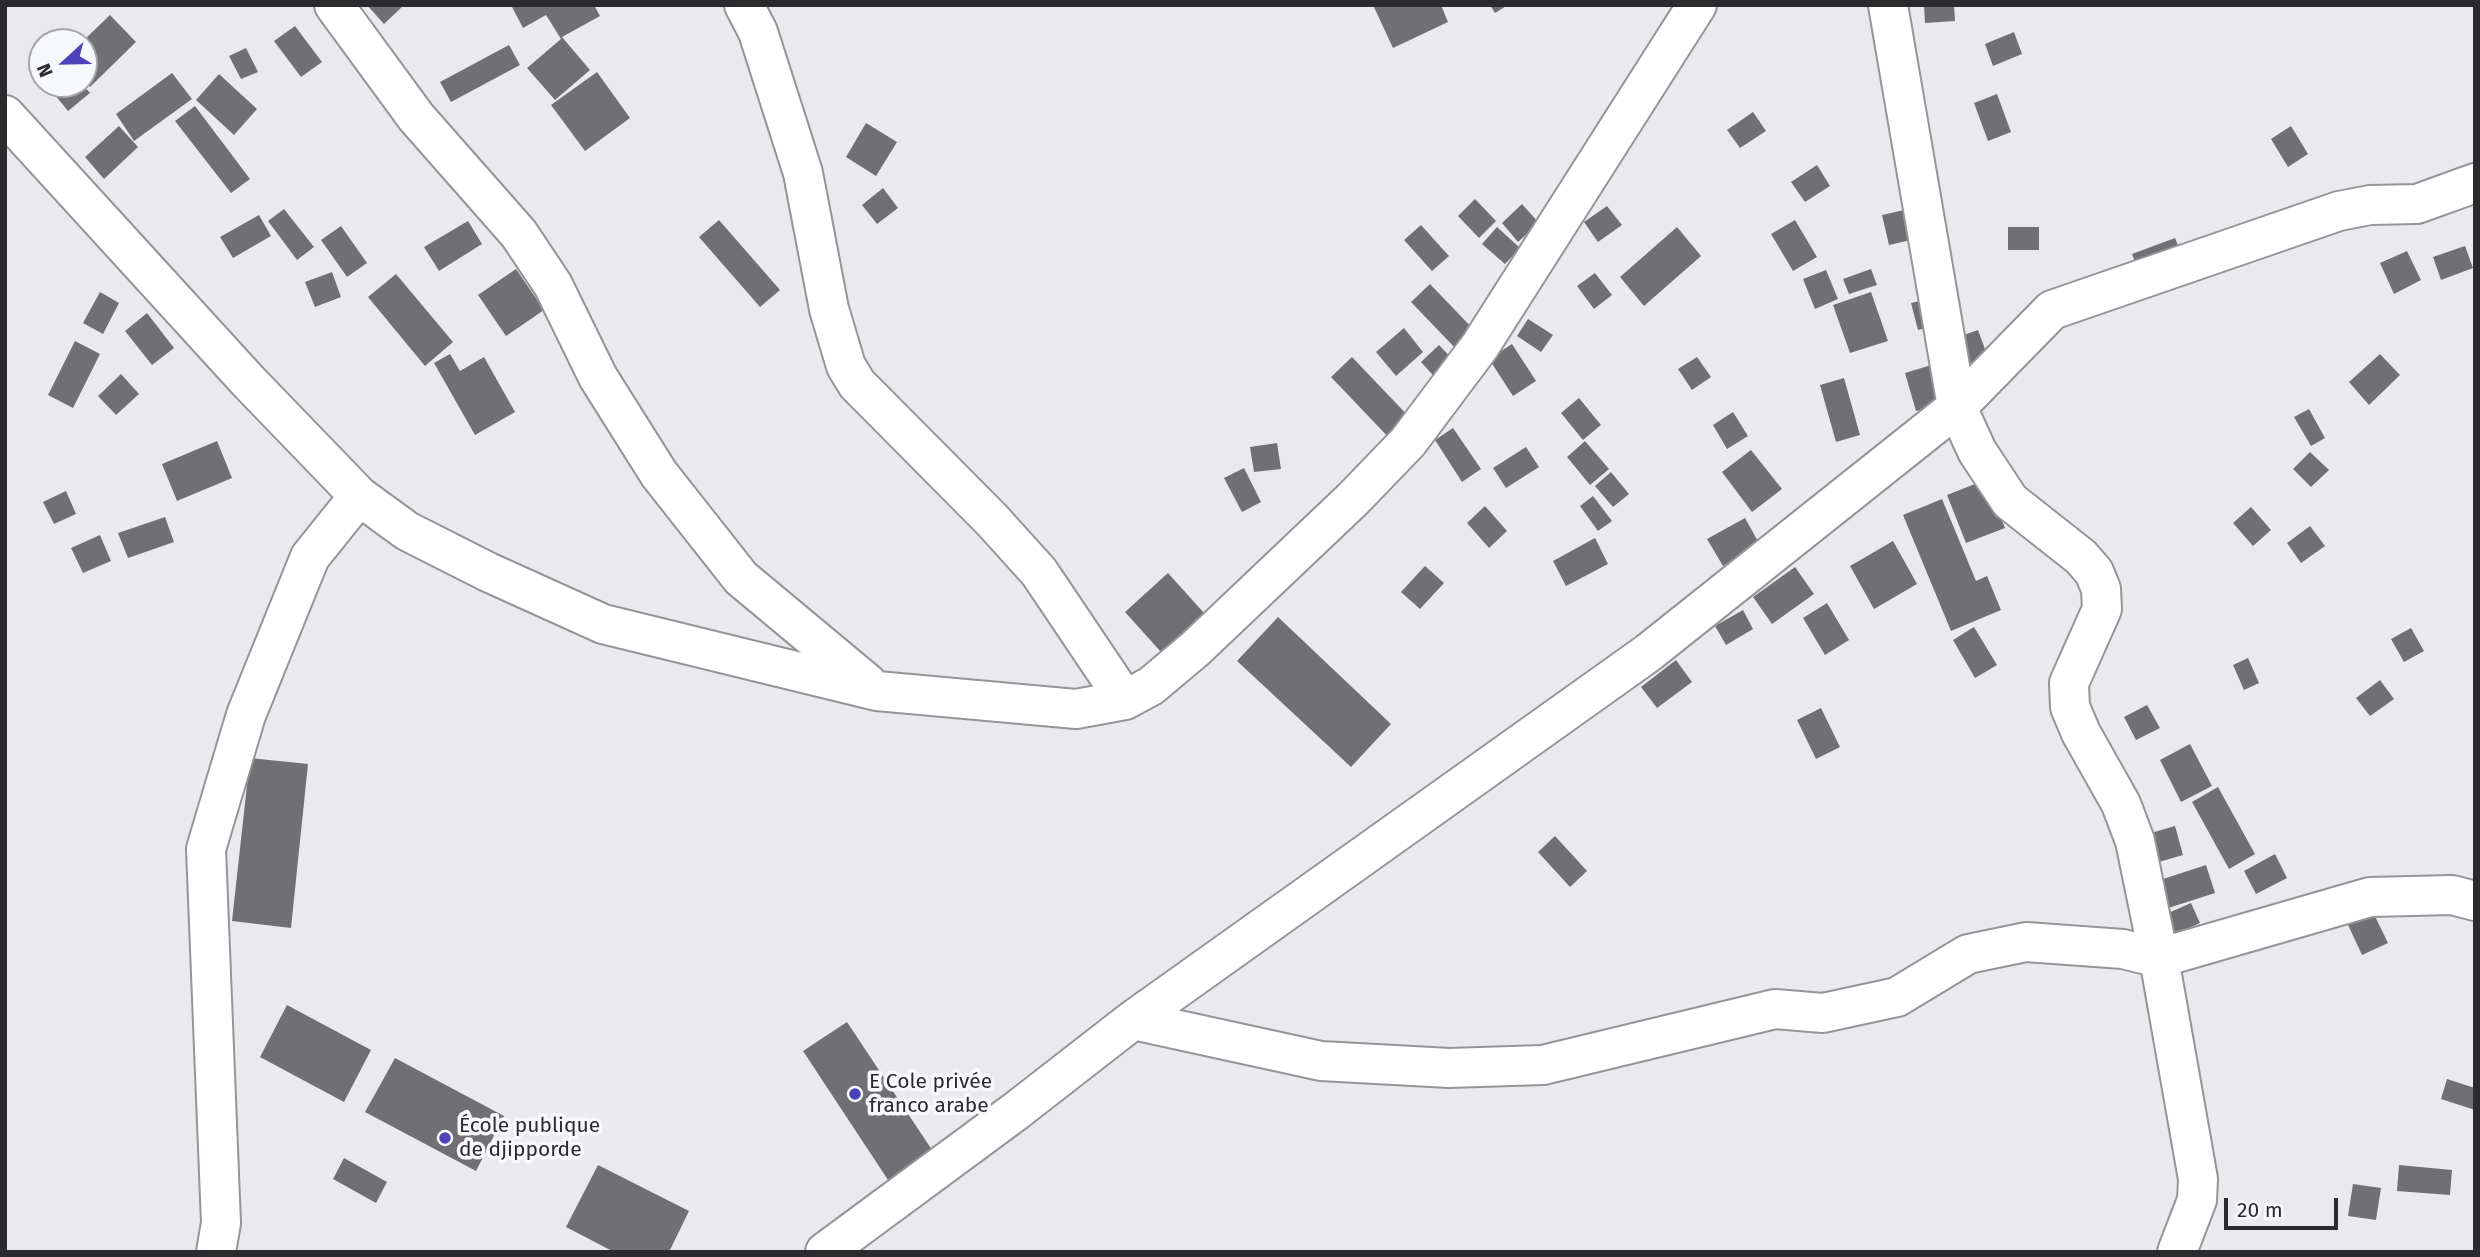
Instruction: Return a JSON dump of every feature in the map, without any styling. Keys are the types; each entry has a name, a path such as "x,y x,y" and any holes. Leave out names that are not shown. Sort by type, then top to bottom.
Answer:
{"street":[{"path":"334,5 416,117 519,234 553,285 598,377 659,474 741,579 877,691"},
{"path":"744,5 758,32 803,173 829,309 846,366 857,384 992,520 1039,572 1125,700"},
{"path":"5,115 238,371 359,496 407,531 488,572 603,624 877,691 1076,709 1125,700 1151,686 1195,649 1353,499 1408,442 1480,346 1697,5"},
{"path":"1888,5 1957,407 1977,451 2010,501 2081,557 2094,572 2101,589 2102,609 2069,683 2070,707 2081,733 2121,804 2135,841 2159,958 2198,1179 2197,1200 2177,1252"},
{"path":"825,1252 1016,1111 1133,1020 1648,653 1957,407 2052,310 2339,211 2370,205 2417,204 2475,183"},
{"path":"216,1252 221,1223 206,849 246,715 310,557 359,496"},
{"path":"1133,1020 1321,1061 1449,1068 1543,1065 1775,1009 1823,1013 1897,998 1968,954 2026,942 2123,949 2159,958 2370,897 2452,895 2475,901"}],"building":[{"path":"367,5 404,5 384,24"},
{"path":"511,5 594,5 600,16 562,37 590,70 555,100 527,68 561,39 546,15 523,28"},
{"path":"1373,5 1441,5 1448,22 1393,48"},
{"path":"1490,5 1508,5 1495,13"},
{"path":"1924,5 1954,5 1955,21 1925,23"},
{"path":"110,15 136,42 98,79 98,28"},
{"path":"295,26 322,62 301,77 274,41"},
{"path":"2014,32 2022,54 1993,66 1985,44"},
{"path":"509,45 520,65 451,102 440,82"},
{"path":"246,48 258,72 241,79 229,56"},
{"path":"597,72 630,118 585,151 551,105"},
{"path":"172,73 192,99 134,141 116,114"},
{"path":"219,74 257,109 234,135 196,100"},
{"path":"1997,94 2011,132 1988,141 1974,103"},
{"path":"57,98 84,98 68,111"},
{"path":"195,106 250,179 231,193 175,121"},
{"path":"1753,112 1766,131 1740,148 1727,130"},
{"path":"866,123 897,142 876,176 846,157"},
{"path":"119,126 138,147 104,179 85,157"},
{"path":"2291,126 2308,154 2288,167 2271,139"},
{"path":"1817,165 1830,186 1805,202 1791,182"},
{"path":"883,188 898,208 877,224 862,205"},
{"path":"1475,199 1496,221 1479,238 1458,216"},
{"path":"1522,204 1539,223 1518,242 1502,223"},
{"path":"1607,206 1622,225 1598,242 1584,222"},
{"path":"284,209 314,247 297,260 268,221"},
{"path":"1904,210 1911,240 1889,245 1882,215"},
{"path":"259,215 271,236 233,258 220,237"},
{"path":"719,220 780,290 760,307 699,237"},
{"path":"1795,220 1817,257 1793,271 1771,234"},
{"path":"468,221 482,244 439,271 424,247"},
{"path":"1421,225 1449,256 1432,271 1404,240"},
{"path":"341,226 367,263 347,277 321,240"},
{"path":"1497,227 1520,248 1505,264 1482,244"},
{"path":"1677,227 1701,256 1644,306 1620,277"},
{"path":"2008,227 2039,227 2039,250 2008,250"},
{"path":"2175,238 2184,261 2141,278 2132,254"},
{"path":"2465,246 2473,268 2441,280 2433,257"},
{"path":"2407,251 2421,280 2394,294 2380,263"},
{"path":"516,269 544,310 506,336 478,295"},
{"path":"1871,269 1877,285 1849,294 1843,279"},
{"path":"1826,270 1838,299 1815,309 1803,279"},
{"path":"332,272 341,297 315,307 305,282"},
{"path":"1595,273 1612,295 1594,309 1577,286"},
{"path":"396,274 453,342 425,366 368,297"},
{"path":"1430,284 1477,333 1458,351 1411,302"},
{"path":"100,292 119,303 103,334 83,323"},
{"path":"1871,292 1888,341 1850,353 1833,305"},
{"path":"1930,299 1937,325 1918,330 1911,303"},
{"path":"147,313 174,348 152,365 125,331"},
{"path":"1528,319 1553,335 1541,352 1517,336"},
{"path":"1404,328 1423,352 1396,376 1376,352"},
{"path":"1978,330 1989,360 1965,368 1955,338"},
{"path":"75,341 100,354 73,408 48,395"},
{"path":"1512,344 1536,381 1513,396 1489,359"},
{"path":"1439,345 1459,366 1440,383 1421,362"},
{"path":"450,354 460,371 484,357 515,412 475,435 434,363"},
{"path":"2380,354 2400,375 2369,405 2349,382"},
{"path":"1352,357 1415,423 1394,443 1331,377"},
{"path":"1697,357 1711,377 1692,390 1678,369"},
{"path":"1938,363 1949,402 1916,411 1905,373"},
{"path":"121,374 139,394 116,415 98,396"},
{"path":"1844,378 1860,435 1836,442 1820,385"},
{"path":"1579,398 1601,425 1583,440 1561,413"},
{"path":"2309,409 2325,438 2311,446 2294,417"},
{"path":"1733,412 1748,436 1727,449 1713,425"},
{"path":"1453,428 1481,469 1462,482 1435,440"},
{"path":"217,441 232,478 177,501 162,464"},
{"path":"1585,441 1609,469 1590,485 1567,457"},
{"path":"1277,443 1281,469 1254,472 1250,447"},
{"path":"1526,447 1539,467 1506,488 1493,468"},
{"path":"1751,450 1782,489 1752,512 1722,472"},
{"path":"2310,452 2329,470 2311,487 2293,469"},
{"path":"1244,468 1261,502 1242,512 1224,478"},
{"path":"1611,472 1629,494 1613,507 1595,486"},
{"path":"1985,480 2005,528 1966,543 1947,495"},
{"path":"66,491 76,514 54,524 43,502"},
{"path":"1593,496 1612,521 1598,531 1580,506"},
{"path":"1942,499 1976,581 1987,576 2001,610 1951,631 1903,515"},
{"path":"1485,506 1507,531 1489,548 1467,523"},
{"path":"2251,507 2271,530 2253,546 2233,523"},
{"path":"165,517 174,542 128,558 118,533"},
{"path":"1745,518 1760,545 1723,566 1707,539"},
{"path":"2310,526 2325,546 2301,563 2287,543"},
{"path":"100,535 111,561 83,573 71,548"},
{"path":"1595,538 1608,564 1566,586 1553,561"},
{"path":"1893,541 1917,584 1874,609 1850,566"},
{"path":"1425,566 1444,583 1420,609 1401,592"},
{"path":"1795,567 1814,594 1772,624 1753,597"},
{"path":"1168,573 1213,623 1170,662 1125,612"},
{"path":"1827,603 1849,640 1825,655 1803,618"},
{"path":"1743,610 1753,629 1726,645 1715,626"},
{"path":"1278,617 1391,724 1351,767 1237,661"},
{"path":"1974,627 1997,665 1975,678 1953,640"},
{"path":"2411,628 2424,651 2404,662 2391,639"},
{"path":"2248,658 2259,683 2244,690 2233,665"},
{"path":"1676,660 1692,682 1657,708 1641,687"},
{"path":"2380,680 2394,699 2370,716 2356,698"},
{"path":"2147,705 2160,728 2136,740 2124,717"},
{"path":"1821,708 1840,747 1816,759 1797,720"},
{"path":"2190,744 2212,786 2181,802 2160,760"},
{"path":"250,758 308,764 291,928 232,921"},
{"path":"2218,787 2255,854 2229,869 2192,802"},
{"path":"2175,826 2183,855 2152,864 2144,835"},
{"path":"1555,836 1587,871 1570,887 1538,852"},
{"path":"2275,854 2287,878 2256,894 2244,871"},
{"path":"2206,865 2215,893 2162,910 2154,882"},
{"path":"2191,903 2200,923 2176,934 2166,914"},
{"path":"2369,904 2388,943 2362,955 2344,916"},
{"path":"287,1005 371,1050 344,1102 260,1057"},
{"path":"847,1022 936,1156 892,1186 803,1051"},
{"path":"395,1058 504,1116 476,1171 365,1112"},
{"path":"2447,1079 2475,1088 2475,1110 2441,1099"},
{"path":"344,1158 387,1182 376,1203 333,1179"},
{"path":"598,1165 689,1211 669,1252 614,1252 566,1227"},
{"path":"2399,1165 2452,1170 2450,1195 2397,1191"},
{"path":"2353,1184 2381,1188 2376,1220 2348,1216"}],"place":[{"name":"E Cole privée franco arabe","path":"855,1094"},
{"name":"École publique de djipporde","path":"445,1138"}]}
